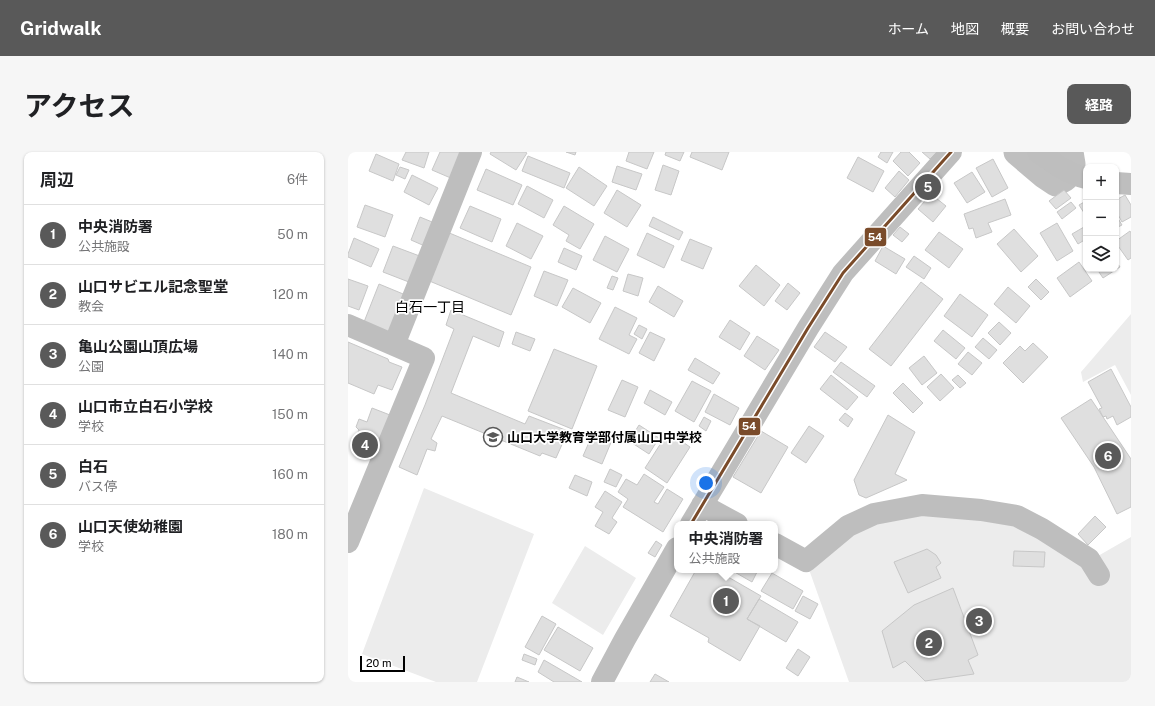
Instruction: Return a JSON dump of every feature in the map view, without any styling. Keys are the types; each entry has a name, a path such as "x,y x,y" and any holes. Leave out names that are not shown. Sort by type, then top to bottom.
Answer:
{"street":[{"path":"394,345 471,152"},
{"path":"693,521 804,335 843,273 951,152"},
{"path":"1038,152 1056,165 1082,177"},
{"path":"1119,183 1131,184"},
{"path":"348,325 424,358 348,542"},
{"path":"778,546 806,560 848,526 874,514 922,505 981,510 1017,516 1042,529 1089,559 1099,575"},
{"path":"702,506 731,521"},
{"path":"602,682 625,638 674,553"}],"shaded area":[{"path":"1131,314 1131,395 1115,365 1083,382 1081,372"},
{"path":"424,488 534,534 477,682 436,682 362,654"},
{"path":"981,510 1091,560 1131,537 1131,682 849,682 806,561 874,514"},
{"path":"585,546 636,578 603,635 552,603"}],"building":[{"path":"406,152 429,152 424,168 402,160"},
{"path":"440,152 464,152 453,179 432,170"},
{"path":"491,152 527,153 516,170 490,154"},
{"path":"566,152 576,152 575,155"},
{"path":"629,152 654,152 647,169 626,161"},
{"path":"666,152 684,152 680,161 665,155"},
{"path":"692,152 729,152 722,170 690,157"},
{"path":"881,152 893,152 887,163 878,157"},
{"path":"901,152 909,152 920,163 908,176 893,161"},
{"path":"922,152 937,152 930,159"},
{"path":"376,154 399,164 393,181 369,171"},
{"path":"528,156 570,173 564,188 522,171"},
{"path":"858,157 884,171 873,192 847,178"},
{"path":"993,159 1008,188 992,197 976,168"},
{"path":"663,165 679,171 671,195 655,190"},
{"path":"617,166 642,174 636,190 612,182"},
{"path":"400,167 409,170 405,179 396,175"},
{"path":"579,167 607,186 594,206 566,188"},
{"path":"486,169 522,185 513,205 477,190"},
{"path":"899,171 909,180 895,197 885,188"},
{"path":"972,172 985,192 967,203 954,183"},
{"path":"412,175 438,188 429,205 404,192"},
{"path":"527,186 553,200 544,218 518,204"},
{"path":"617,190 641,205 627,227 604,213"},
{"path":"1064,190 1071,198 1056,209 1049,201"},
{"path":"931,194 946,206 933,222 918,209"},
{"path":"1125,195 1131,205 1131,217 1122,222 1119,216 1119,198"},
{"path":"1005,199 1011,215 988,223 992,232 976,238 973,228 969,229 964,214"},
{"path":"1071,202 1076,208 1062,219 1057,212"},
{"path":"1083,203 1083,211 1079,205"},
{"path":"365,205 393,215 385,237 357,227"},
{"path":"470,206 501,219 492,242 460,228"},
{"path":"564,206 594,224 580,249 566,241 569,235 553,225"},
{"path":"420,217 437,224 427,247 411,240"},
{"path":"653,217 683,232 679,240 649,226"},
{"path":"517,223 543,236 531,259 506,246"},
{"path":"1057,223 1073,251 1057,261 1040,233"},
{"path":"900,227 909,234 902,242 893,235"},
{"path":"1083,228 1083,241 1078,244 1072,234"},
{"path":"1014,229 1038,256 1021,272 997,244"},
{"path":"1130,231 1131,258 1128,260 1119,247 1119,239"},
{"path":"447,232 531,267 511,315 427,280"},
{"path":"939,232 963,249 949,268 925,250"},
{"path":"647,233 674,246 664,268 637,255"},
{"path":"605,236 629,249 617,272 593,260"},
{"path":"354,238 379,249 371,267 348,257"},
{"path":"690,239 712,248 703,269 681,260"},
{"path":"393,246 425,258 414,284 383,272"},
{"path":"883,246 905,259 896,274 875,261"},
{"path":"564,248 582,256 576,270 558,262"},
{"path":"914,256 931,268 924,279 906,267"},
{"path":"1079,262 1083,268 1083,272 1086,272 1092,281 1070,297 1057,278"},
{"path":"756,265 780,285 764,306 739,286"},
{"path":"544,271 568,280 557,306 534,296"},
{"path":"1099,272 1112,272 1103,278"},
{"path":"628,274 643,278 638,296 623,291"},
{"path":"612,276 618,278 613,290 607,288"},
{"path":"348,279 368,286 359,310 348,306"},
{"path":"1036,279 1049,292 1041,300 1028,287"},
{"path":"921,282 943,299 891,366 869,349"},
{"path":"788,283 800,293 787,310 775,301"},
{"path":"379,284 408,296 393,334 364,322"},
{"path":"658,286 683,301 674,317 649,302"},
{"path":"1008,287 1030,306 1016,323 994,304"},
{"path":"573,288 601,303 590,323 562,307"},
{"path":"960,294 988,315 972,337 944,316"},
{"path":"615,307 637,318 629,335 637,339 629,354 599,339"},
{"path":"451,310 504,332 499,347 473,336 451,393 525,424 529,416 568,431 556,458 542,453 540,456 442,416 431,439 437,443 435,451 427,449 417,475 399,467 454,329 446,325"},
{"path":"730,320 750,333 740,350 719,337"},
{"path":"999,322 1011,333 1000,345 988,333"},
{"path":"639,325 647,329 642,339 634,334"},
{"path":"943,330 965,348 956,359 934,341"},
{"path":"516,332 535,339 530,351 512,344"},
{"path":"650,332 665,339 654,361 639,353"},
{"path":"825,332 847,347 835,362 814,347"},
{"path":"757,336 779,350 765,370 744,356"},
{"path":"983,338 997,350 989,359 975,347"},
{"path":"348,342 388,359 389,362 402,367 392,390 378,385 374,394 348,383"},
{"path":"1033,343 1048,357 1023,383 1003,363 1020,346 1025,351"},
{"path":"554,349 597,366 572,429 528,411"},
{"path":"968,352 982,363 972,375 958,364"},
{"path":"924,356 937,373 922,385 909,368"},
{"path":"695,358 720,373 713,384 688,370"},
{"path":"841,362 875,386 867,397 833,372"},
{"path":"1111,369 1131,407 1131,417 1117,425 1113,416 1107,419 1106,416 1103,417 1099,409 1102,408 1088,382"},
{"path":"941,374 954,388 940,401 927,387"},
{"path":"831,375 858,397 847,410 820,389"},
{"path":"958,375 966,383 960,388 952,380"},
{"path":"622,380 638,387 625,417 608,410"},
{"path":"692,381 711,391 694,422 675,411"},
{"path":"903,383 923,403 913,413 893,393"},
{"path":"650,390 672,402 665,415 644,403"},
{"path":"714,394 739,408 730,425 705,412"},
{"path":"1091,399 1131,459 1131,507 1117,514 1094,467 1061,418"},
{"path":"372,408 390,415 374,453 353,445 359,430 356,427 359,419 367,422"},
{"path":"845,413 853,419 848,427 839,420"},
{"path":"888,415 915,432 895,474 907,480 866,498 859,495 854,480"},
{"path":"704,417 711,421 706,431 699,426"},
{"path":"639,425 659,438 649,454 629,441"},
{"path":"809,426 824,436 806,463 791,453"},
{"path":"594,431 612,440 602,464 583,456"},
{"path":"761,431 788,447 761,493 733,477"},
{"path":"668,432 690,447 667,483 645,468"},
{"path":"610,469 622,475 616,487 604,482"},
{"path":"644,474 664,487 654,502 658,504 667,489 683,499 663,532 623,507 628,499 618,492 626,479 637,485"},
{"path":"575,475 592,482 587,496 569,488"},
{"path":"605,491 622,502 612,518 617,522 609,534 595,526 603,512 595,507"},
{"path":"1095,516 1106,527 1088,545 1078,534"},
{"path":"656,541 662,545 655,557 648,553"},
{"path":"927,549 936,555 941,563 936,567 941,578 908,593 894,562"},
{"path":"1014,551 1045,552 1044,567 1013,566"},
{"path":"694,573 721,573 761,596 747,619 760,626 740,661 708,642 709,638 670,616"},
{"path":"736,573 756,573 752,582"},
{"path":"772,573 803,591 793,609 761,591"},
{"path":"953,588 978,655 968,660 974,674 925,681 905,661 893,668 882,631 914,605"},
{"path":"803,596 818,604 810,619 795,611"},
{"path":"759,599 798,622 786,642 747,619"},
{"path":"542,616 556,624 539,655 525,647"},
{"path":"558,627 593,648 580,671 544,650"},
{"path":"798,649 810,657 798,676 786,668"},
{"path":"524,654 537,659 535,665 522,660"},
{"path":"544,660 582,682 554,682 538,672"},
{"path":"655,674 669,682 650,682"},
{"path":"517,677 529,682 515,682"}],"waterway":[{"path":"1017,152 1044,175 1056,183 1065,178 1072,164 1070,152"}],"transit line":[{"name":"54","path":"693,521 808,328 843,273 951,152"}],"place":[{"name":"白石","path":"928,187"},
{"name":"山口大学教育学部付属山口中学校","path":"493,437"},
{"name":"山口市立白石小学校","path":"365,445"},
{"name":"山口天使幼稚園","path":"1108,456"},
{"name":"中央消防署","path":"726,601"},
{"name":"亀山公園山頂広場","path":"979,621"},
{"name":"山口サビエル記念聖堂","path":"929,643"}],"district":[{"name":"白石一丁目","path":"430,307"}]}
